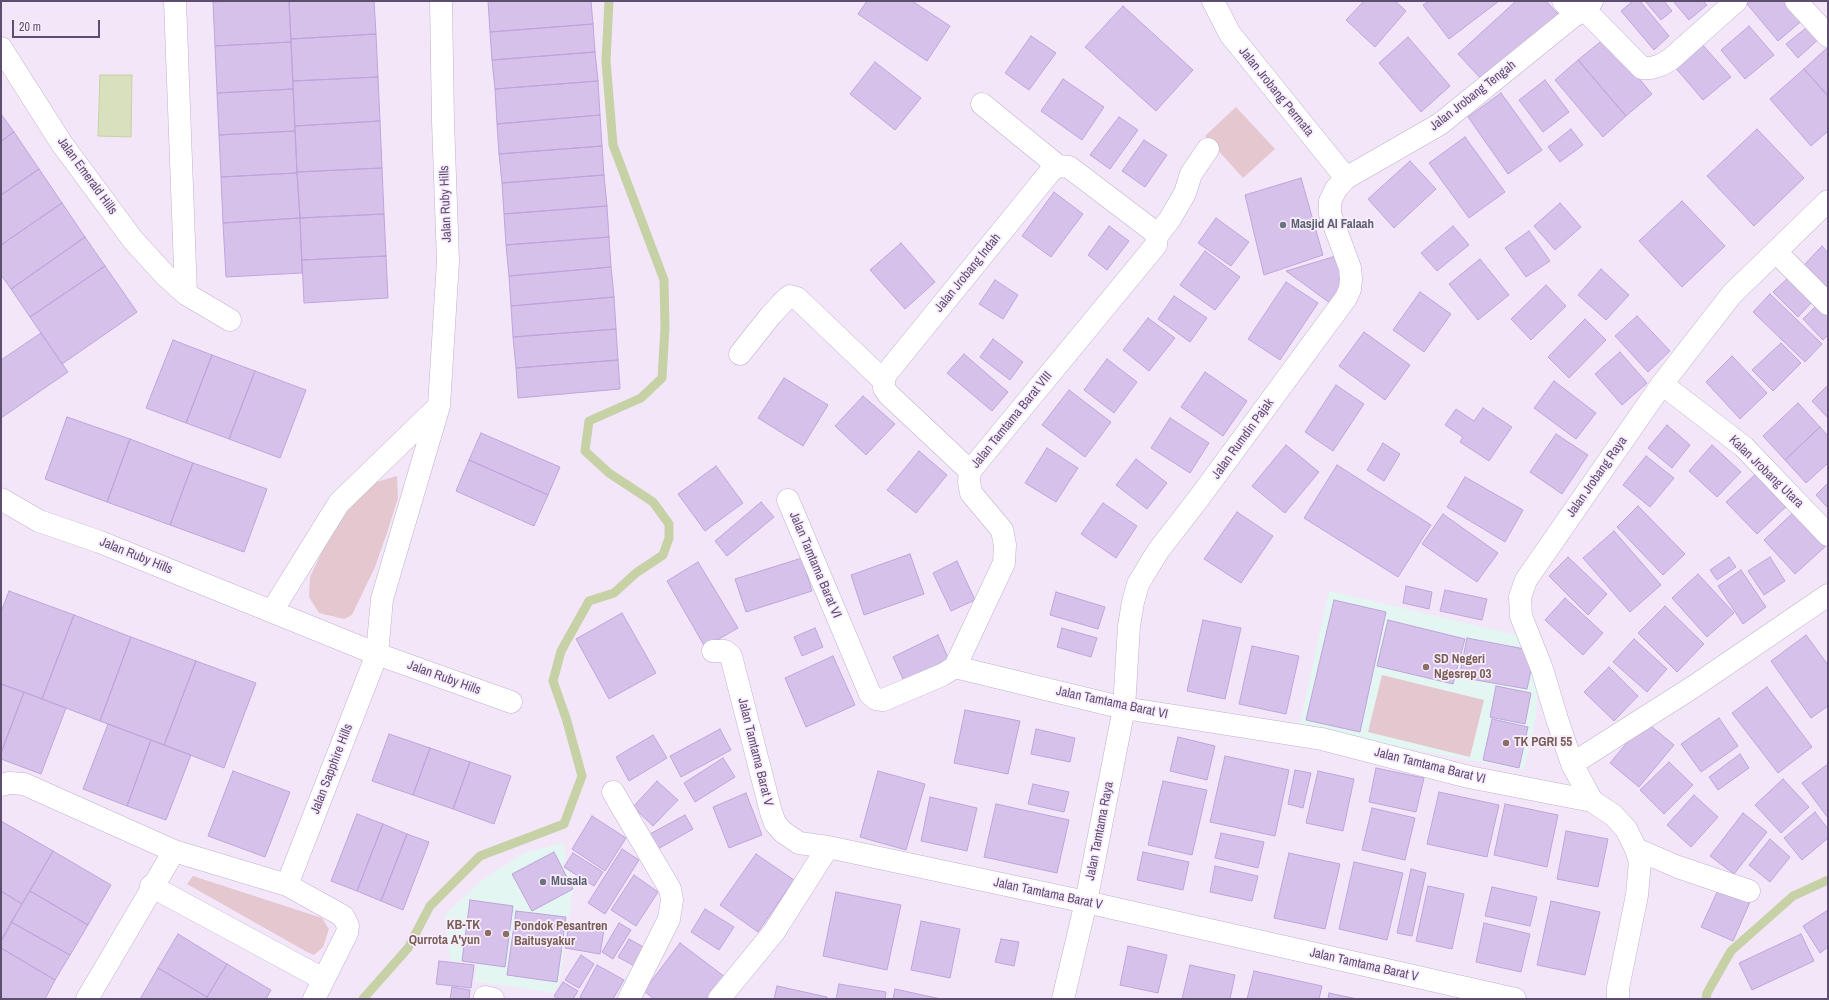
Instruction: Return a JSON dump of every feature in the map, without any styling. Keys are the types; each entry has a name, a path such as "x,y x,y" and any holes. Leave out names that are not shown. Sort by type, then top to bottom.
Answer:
{"street":[{"path":"175,1 186,294"},
{"name":"Jalan Ruby Hills","path":"377,654 382,599 439,406 448,261 443,122 441,1"},
{"name":"Jalan Jrobang Permata","path":"1214,1 1230,34 1346,178"},
{"path":"1579,6 1642,68 1651,68 1661,65 1671,59 1736,1"},
{"path":"1796,1 1828,36"},
{"name":"Jalan Jrobang Tengah","path":"1346,178 1440,124 1579,6"},
{"name":"Jalan Emerald Hills","path":"1,48 62,144 133,240 186,294 230,320"},
{"path":"982,104 1058,166 1069,167 1152,230 1157,236"},
{"name":"Jalan Tamtama Barat VIII","path":"955,667 1004,563 1005,545 1002,530 971,493 969,482 970,471 1156,245 1157,236 1170,219 1185,192 1191,174 1208,149"},
{"name":"Jalan Jrobang Indah","path":"884,381 886,374 1050,172 1058,166"},
{"name":"Jalan Rumdin Pajak","path":"1124,708 1129,626 1138,584 1158,551 1266,408 1346,298 1350,289 1352,279 1350,268 1330,214 1330,201 1336,189 1346,178"},
{"name":"Jalan Jrobang Raya","path":"1592,801 1572,764 1542,669 1521,616 1520,597 1526,580 1662,384 1732,294 1828,201"},
{"path":"1776,252 1828,304"},
{"path":"740,354 771,315 786,299 790,296 797,298 884,381 884,388 888,394 970,471"},
{"name":"Kalan Jrobang Utara","path":"1662,384 1744,447 1828,535"},
{"path":"272,611 339,503 439,406"},
{"name":"Jalan Ruby Hills","path":"1,499 39,521 100,542 377,654 511,702"},
{"name":"Jalan Tamtama Barat VI","path":"788,500 872,697 880,700 884,700 942,675 955,667 1124,708 1322,739 1469,777 1592,801"},
{"path":"1572,764 1693,687 1828,596"},
{"name":"Jalan Tamtama Barat V","path":"713,651 722,650 729,653 731,656 771,812 775,823 782,832 799,843 828,847 1086,902 1515,999"},
{"name":"Jalan Sapphire Hills","path":"287,885 377,654"},
{"name":"Jalan Tamtama Raya","path":"1063,999 1086,902 1124,708"},
{"path":"1,785 9,783 24,784 174,850 287,885 343,916 348,926 347,933 314,999"},
{"path":"613,792 670,889 672,900 669,919 630,999"},
{"path":"1592,801 1613,815 1626,830 1636,849 1640,862 1637,895 1618,988 1618,999"},
{"path":"719,999 774,932 828,847"},
{"path":"1636,849 1678,867 1749,891"},
{"path":"87,999 151,886 174,850"},
{"path":"151,886 324,979"}],"shaded area":[{"path":"100,75 132,75 131,137 98,136"},
{"path":"1236,107 1275,149 1243,178 1205,136"},
{"path":"397,476 398,498 387,533 375,567 352,615 344,619 319,613 309,597 310,577 335,525 373,483"},
{"name":"SD Negeri Ngesrep 03","path":"1329,591 1521,636 1519,644 1540,649 1536,718 1524,770 1299,728"},
{"path":"1382,675 1484,700 1470,757 1368,732"},
{"name":"Pondok Pesantren Baitusyakur","path":"563,843 566,860 562,866 568,870 575,888 572,894 559,984 554,993 475,981 477,964 451,961 444,916 481,881 524,853"},
{"path":"193,876 322,918 329,929 323,947 314,955 307,952 187,884"}],"building":[{"path":"289,1 291,42 215,46 213,2"},
{"path":"289,1 374,1 376,34 291,39"},
{"path":"488,1 591,1 593,24 490,32"},
{"path":"867,1 912,1 950,26 927,61 858,14"},
{"path":"1364,1 1395,1 1406,11 1375,47 1346,20"},
{"path":"1429,1 1499,1 1449,39 1423,5"},
{"path":"1516,1 1546,1 1558,14 1484,82 1458,54"},
{"path":"1633,1 1640,1 1669,36 1654,50 1621,11"},
{"path":"1645,1 1664,1 1672,11 1661,20"},
{"path":"1673,1 1703,1 1707,5 1689,20"},
{"path":"1751,1 1790,1 1805,18 1778,41 1747,4"},
{"path":"1123,6 1193,70 1156,111 1085,47"},
{"path":"593,24 595,52 492,60 490,32"},
{"path":"1811,24 1822,36 1798,58 1786,44"},
{"path":"1749,26 1774,55 1745,79 1721,50"},
{"path":"376,34 378,77 293,81 291,39"},
{"path":"1031,36 1056,53 1029,90 1005,73"},
{"path":"1408,37 1450,86 1421,112 1379,63"},
{"path":"1605,38 1652,94 1626,116 1578,60"},
{"path":"291,42 293,89 217,93 215,46"},
{"path":"1701,43 1731,77 1703,100 1674,66"},
{"path":"1828,47 1828,96 1804,69"},
{"path":"595,52 598,81 495,89 492,60"},
{"path":"1578,60 1626,116 1603,137 1555,80"},
{"path":"875,62 921,98 895,130 850,94"},
{"path":"1804,69 1828,96 1828,131 1811,146 1770,99"},
{"path":"378,77 380,121 295,126 293,81"},
{"path":"1063,79 1104,107 1082,140 1041,111"},
{"path":"1545,80 1569,112 1543,132 1519,100"},
{"path":"598,81 600,115 497,124 495,89"},
{"path":"293,89 295,131 219,135 217,93"},
{"path":"1501,93 1542,150 1508,174 1468,117"},
{"path":"1,114 14,132 1,141"},
{"path":"600,115 602,146 499,154 497,124"},
{"path":"1119,117 1138,130 1110,169 1090,155"},
{"path":"380,121 382,168 297,172 295,126"},
{"path":"1571,129 1583,145 1560,162 1548,147"},
{"path":"1757,129 1804,178 1754,226 1707,176"},
{"path":"295,131 297,173 221,177 219,135"},
{"path":"14,132 39,169 1,195 1,141"},
{"path":"1465,137 1505,192 1469,218 1429,163"},
{"path":"1144,140 1167,155 1145,187 1122,171"},
{"path":"602,146 604,175 502,183 499,154"},
{"path":"1410,161 1436,189 1394,228 1368,199"},
{"path":"382,168 384,214 300,218 297,172"},
{"path":"39,169 62,203 1,245 1,195"},
{"path":"297,173 300,218 223,223 221,177"},
{"path":"604,175 607,206 504,214 502,183"},
{"name":"Masjid Al Falaah","path":"1301,178 1323,255 1264,275 1245,195"},
{"path":"1054,192 1083,214 1051,257 1022,236"},
{"path":"1682,201 1725,246 1682,287 1639,241"},
{"path":"62,203 85,237 11,289 1,275 1,245"},
{"path":"1560,203 1581,227 1555,250 1534,226"},
{"path":"607,206 609,237 506,245 504,214"},
{"path":"384,214 386,256 302,260 300,218"},
{"path":"300,218 302,273 226,277 223,223"},
{"path":"1216,218 1249,242 1231,266 1198,243"},
{"path":"1109,226 1129,241 1107,270 1088,255"},
{"path":"1453,226 1469,245 1437,271 1421,253"},
{"path":"1529,231 1550,261 1526,277 1505,248"},
{"path":"85,237 105,266 30,317 11,289"},
{"path":"609,237 611,267 509,276 506,245"},
{"path":"901,243 935,282 905,309 870,270"},
{"path":"1822,246 1828,253 1828,288 1804,265"},
{"path":"1205,251 1240,277 1215,310 1180,285"},
{"path":"386,256 388,298 304,303 302,260"},
{"path":"1336,256 1349,282 1334,306 1286,271"},
{"path":"1480,259 1509,295 1478,320 1449,284"},
{"path":"105,266 137,312 62,364 30,317"},
{"path":"611,267 614,297 511,306 509,276"},
{"path":"1601,269 1629,295 1606,320 1578,295"},
{"path":"1790,276 1814,300 1798,317 1773,292"},
{"path":"995,280 1018,295 1003,319 979,304"},
{"path":"1286,282 1318,303 1280,360 1248,339"},
{"path":"1546,285 1566,306 1531,340 1511,319"},
{"path":"1420,292 1451,314 1424,352 1393,330"},
{"path":"1770,294 1822,344 1805,362 1753,312"},
{"path":"1174,296 1207,318 1190,342 1158,319"},
{"path":"614,297 616,329 513,337 511,306"},
{"path":"1819,303 1828,313 1828,335 1823,340 1803,319"},
{"path":"1637,316 1670,351 1648,372 1615,336"},
{"path":"1148,318 1175,338 1149,371 1123,350"},
{"path":"1585,319 1606,340 1569,378 1548,357"},
{"path":"616,329 618,360 516,368 513,337"},
{"path":"1364,332 1410,365 1385,400 1339,366"},
{"path":"41,333 68,372 1,418 1,360"},
{"path":"993,339 1023,362 1010,380 980,357"},
{"path":"173,340 212,355 186,423 146,408"},
{"path":"1781,343 1801,363 1773,391 1752,370"},
{"path":"1620,352 1647,383 1622,405 1595,374"},
{"path":"964,354 1008,392 992,411 947,373"},
{"path":"212,355 255,371 229,439 186,423"},
{"path":"1732,356 1767,393 1740,419 1706,382"},
{"path":"1107,359 1137,382 1114,413 1084,390"},
{"path":"618,360 620,389 518,398 516,368"},
{"path":"255,371 306,390 280,458 229,439"},
{"path":"1205,372 1247,401 1223,436 1181,407"},
{"path":"784,378 828,405 803,446 758,418"},
{"path":"1554,381 1596,413 1576,439 1534,408"},
{"path":"1336,385 1364,404 1333,451 1305,432"},
{"path":"1828,385 1828,418 1812,401"},
{"path":"1069,390 1111,422 1085,457 1042,425"},
{"path":"863,396 895,424 866,455 835,426"},
{"path":"1798,403 1820,427 1785,460 1763,436"},
{"path":"1483,408 1512,427 1489,461 1460,442 1463,437 1445,425 1456,409 1474,421"},
{"path":"67,417 130,439 107,502 45,479"},
{"path":"1170,418 1209,443 1190,473 1151,448"},
{"path":"1667,425 1690,445 1672,468 1648,448"},
{"path":"1820,427 1828,436 1828,463 1806,483 1785,460"},
{"path":"481,433 560,467 548,495 469,460"},
{"path":"1556,434 1588,455 1562,494 1530,472"},
{"path":"130,439 193,463 170,525 107,502"},
{"path":"1383,443 1400,454 1384,481 1367,470"},
{"path":"1286,445 1319,472 1285,513 1252,486"},
{"path":"1712,445 1741,472 1717,497 1689,471"},
{"path":"1047,448 1078,468 1056,502 1025,483"},
{"path":"919,451 947,475 916,513 887,490"},
{"path":"1646,456 1674,478 1650,507 1623,485"},
{"path":"1136,459 1167,483 1147,509 1116,485"},
{"path":"469,460 548,495 534,526 456,491"},
{"path":"193,463 267,489 244,552 170,525"},
{"path":"1337,465 1431,525 1398,577 1304,518"},
{"path":"716,466 743,503 705,531 678,494"},
{"path":"1760,470 1791,502 1757,534 1726,502"},
{"path":"1465,477 1523,510 1505,542 1447,507"},
{"path":"1828,483 1828,508 1816,495"},
{"path":"761,502 774,517 727,556 715,541"},
{"path":"1103,503 1137,526 1116,558 1081,534"},
{"path":"1638,506 1685,554 1663,575 1617,527"},
{"path":"1797,509 1828,544 1795,574 1764,540"},
{"path":"1237,512 1273,536 1241,583 1204,559"},
{"path":"1443,514 1498,553 1477,582 1422,544"},
{"path":"1614,531 1661,585 1630,612 1583,558"},
{"path":"910,554 924,594 864,615 851,575"},
{"path":"1568,557 1607,594 1588,615 1549,576"},
{"path":"1729,557 1736,567 1717,580 1710,570"},
{"path":"1770,557 1785,581 1764,595 1748,571"},
{"path":"802,558 812,591 746,612 735,579"},
{"path":"957,561 975,600 951,611 933,573"},
{"path":"698,562 738,628 705,647 667,581"},
{"path":"1741,570 1766,607 1743,624 1718,586"},
{"path":"1698,574 1734,613 1707,637 1672,598"},
{"path":"1406,586 1432,592 1429,609 1403,603"},
{"path":"1445,590 1487,599 1482,620 1440,611"},
{"path":"9,591 74,615 42,699 1,684 1,612"},
{"path":"1056,592 1105,607 1098,629 1050,615"},
{"path":"1565,598 1603,633 1583,655 1545,620"},
{"path":"1334,600 1386,612 1360,732 1306,720"},
{"path":"1665,606 1704,644 1677,672 1638,633"},
{"path":"622,613 656,673 609,699 576,639"},
{"path":"74,615 131,637 100,721 42,699"},
{"path":"1203,620 1241,628 1225,699 1187,691"},
{"path":"1388,620 1465,639 1453,684 1377,666"},
{"path":"815,628 823,647 802,656 794,637"},
{"path":"1062,628 1097,638 1091,657 1057,647"},
{"path":"938,635 949,660 904,681 893,657"},
{"path":"1806,635 1828,665 1828,706 1811,718 1771,661"},
{"path":"131,637 196,661 164,745 100,721"},
{"path":"1467,638 1535,651 1527,689 1459,677"},
{"path":"1634,639 1667,669 1647,692 1613,662"},
{"path":"1252,646 1299,656 1286,714 1239,704"},
{"path":"833,656 855,705 806,727 785,678"},
{"path":"196,661 256,683 224,768 164,745"},
{"path":"1609,667 1638,696 1614,721 1584,692"},
{"path":"1,684 24,692 1,753"},
{"path":"1496,686 1531,693 1525,724 1490,717"},
{"path":"1767,687 1812,747 1778,773 1732,713"},
{"path":"24,692 66,708 41,774 1,759 1,753"},
{"path":"965,710 1020,721 1008,774 954,763"},
{"path":"1719,718 1738,746 1701,772 1681,744"},
{"name":"TK PGRI 55","path":"1492,719 1528,727 1519,768 1483,760"},
{"path":"1645,721 1674,745 1639,787 1610,763"},
{"path":"108,724 151,740 127,806 83,789"},
{"path":"720,729 731,750 681,777 670,756"},
{"path":"1036,729 1075,738 1070,762 1031,754"},
{"path":"389,734 430,748 413,795 372,781"},
{"path":"653,735 667,758 629,781 616,757"},
{"path":"1178,737 1215,746 1207,780 1170,771"},
{"path":"151,740 191,755 166,820 127,806"},
{"path":"430,748 470,762 453,809 413,795"},
{"path":"1740,754 1749,768 1718,790 1709,777"},
{"path":"1225,756 1289,770 1275,836 1210,822"},
{"path":"723,758 735,777 695,802 684,783"},
{"path":"470,762 511,776 494,824 453,809"},
{"path":"1669,762 1693,785 1664,814 1640,790"},
{"path":"1828,764 1828,818 1802,783"},
{"path":"1376,768 1424,778 1416,812 1369,802"},
{"path":"1295,770 1311,773 1303,808 1288,804"},
{"path":"233,771 290,792 265,857 208,836"},
{"path":"878,771 925,784 906,850 860,837"},
{"path":"1318,771 1354,779 1343,831 1306,823"},
{"path":"1783,779 1809,807 1781,833 1755,805"},
{"path":"657,781 678,800 653,826 633,807"},
{"path":"1163,781 1207,790 1192,855 1148,845"},
{"path":"1033,784 1069,792 1064,812 1028,804"},
{"path":"1439,792 1499,805 1487,857 1427,844"},
{"path":"746,793 762,835 729,848 713,807"},
{"path":"1694,795 1718,817 1691,847 1667,825"},
{"path":"930,797 977,808 967,851 921,841"},
{"path":"996,804 1069,820 1057,873 984,857"},
{"path":"1505,804 1558,815 1547,867 1494,855"},
{"path":"1372,808 1415,818 1405,860 1362,850"},
{"path":"1815,812 1828,829 1828,838 1802,860 1784,838"},
{"path":"1743,813 1767,832 1734,874 1710,856"},
{"path":"357,814 383,824 357,891 331,881"},
{"path":"685,815 693,829 658,849 650,834"},
{"path":"592,816 626,838 605,871 572,849"},
{"path":"1,821 53,851 22,904 1,891"},
{"path":"383,824 407,834 381,901 357,891"},
{"path":"1566,831 1608,839 1598,887 1557,879"},
{"path":"1221,833 1264,842 1258,868 1215,858"},
{"path":"407,834 429,842 403,910 381,901"},
{"path":"1770,839 1790,857 1770,882 1749,865"},
{"path":"622,849 639,860 605,914 588,903"},
{"path":"53,851 111,885 88,925 30,891"},
{"name":"Musala","path":"554,852 573,889 532,911 512,874"},
{"path":"1143,852 1189,862 1183,890 1137,880"},
{"path":"573,853 603,872 594,886 564,867"},
{"path":"1289,853 1340,864 1325,929 1274,918"},
{"path":"756,854 794,880 758,932 720,905"},
{"path":"1354,862 1403,873 1387,940 1339,929"},
{"path":"1215,866 1258,876 1252,901 1210,892"},
{"path":"1411,869 1426,873 1412,936 1397,933"},
{"path":"634,875 658,892 636,926 611,910"},
{"path":"1428,886 1464,894 1452,949 1416,941"},
{"path":"1492,887 1537,897 1530,926 1485,916"},
{"path":"1719,888 1750,902 1733,941 1701,927"},
{"path":"1,891 22,904 2,940 1,939"},
{"path":"30,891 88,925 70,955 11,922"},
{"path":"836,892 901,905 887,970 823,956"},
{"name":"KB-TK Qurrota A'yun","path":"470,900 513,906 505,967 462,961"},
{"path":"1551,901 1600,912 1585,975 1537,965"},
{"path":"705,909 734,927 719,950 691,932"},
{"path":"1828,910 1828,947 1820,953 1803,926"},
{"path":"516,911 566,917 557,982 507,975"},
{"path":"921,921 960,929 950,978 911,970"},
{"path":"11,922 70,955 55,980 1,948 1,941"},
{"path":"569,923 604,930 600,954 565,948"},
{"path":"619,923 631,930 613,959 602,952"},
{"path":"1484,923 1530,934 1521,972 1476,962"},
{"path":"178,934 227,964 207,997 158,968"},
{"path":"1801,934 1814,961 1752,990 1739,963"},
{"path":"629,939 647,949 636,967 618,957"},
{"path":"1001,939 1019,942 1014,966 995,962"},
{"path":"680,943 725,977 708,999 654,999 644,991"},
{"path":"1128,946 1167,955 1158,993 1120,985"},
{"path":"1,948 55,980 45,999 1,999"},
{"path":"581,955 594,964 579,988 565,980"},
{"path":"439,961 474,965 471,988 436,984"},
{"path":"227,964 271,990 266,999 210,999 207,997"},
{"path":"597,965 624,980 613,999 584,999 580,997"},
{"path":"1190,965 1235,975 1230,999 1182,999"},
{"path":"158,968 207,997 206,999 140,999"},
{"path":"1254,971 1322,986 1319,999 1247,999"},
{"path":"563,982 578,991 573,999 558,999 554,996"},
{"path":"839,984 886,992 885,999 836,999"},
{"path":"777,986 827,997 827,999 774,999"},
{"path":"452,987 470,990 469,999 450,999"},
{"path":"895,989 941,999 893,999"},
{"path":"1329,993 1357,999 1328,999"}],"waterway":[{"path":"363,999 408,948 430,906 480,856 564,824 582,776 566,718 553,681 561,651 589,601 614,593 636,573 663,555 669,538 669,524 653,502 609,473 585,451 589,421 641,398 662,378 665,328 664,280 613,145 606,61 609,1"},
{"path":"1706,999 1707,993 1731,951 1793,896 1828,880"}],"place":[{"name":"Masjid Al Falaah","path":"1283,225"},
{"name":"SD Negeri Ngesrep 03","path":"1426,667"},
{"name":"TK PGRI 55","path":"1506,743"},
{"name":"Musala","path":"543,882"},
{"name":"KB-TK Qurrota A'yun","path":"488,933"},
{"name":"Pondok Pesantren Baitusyakur","path":"506,934"}]}
